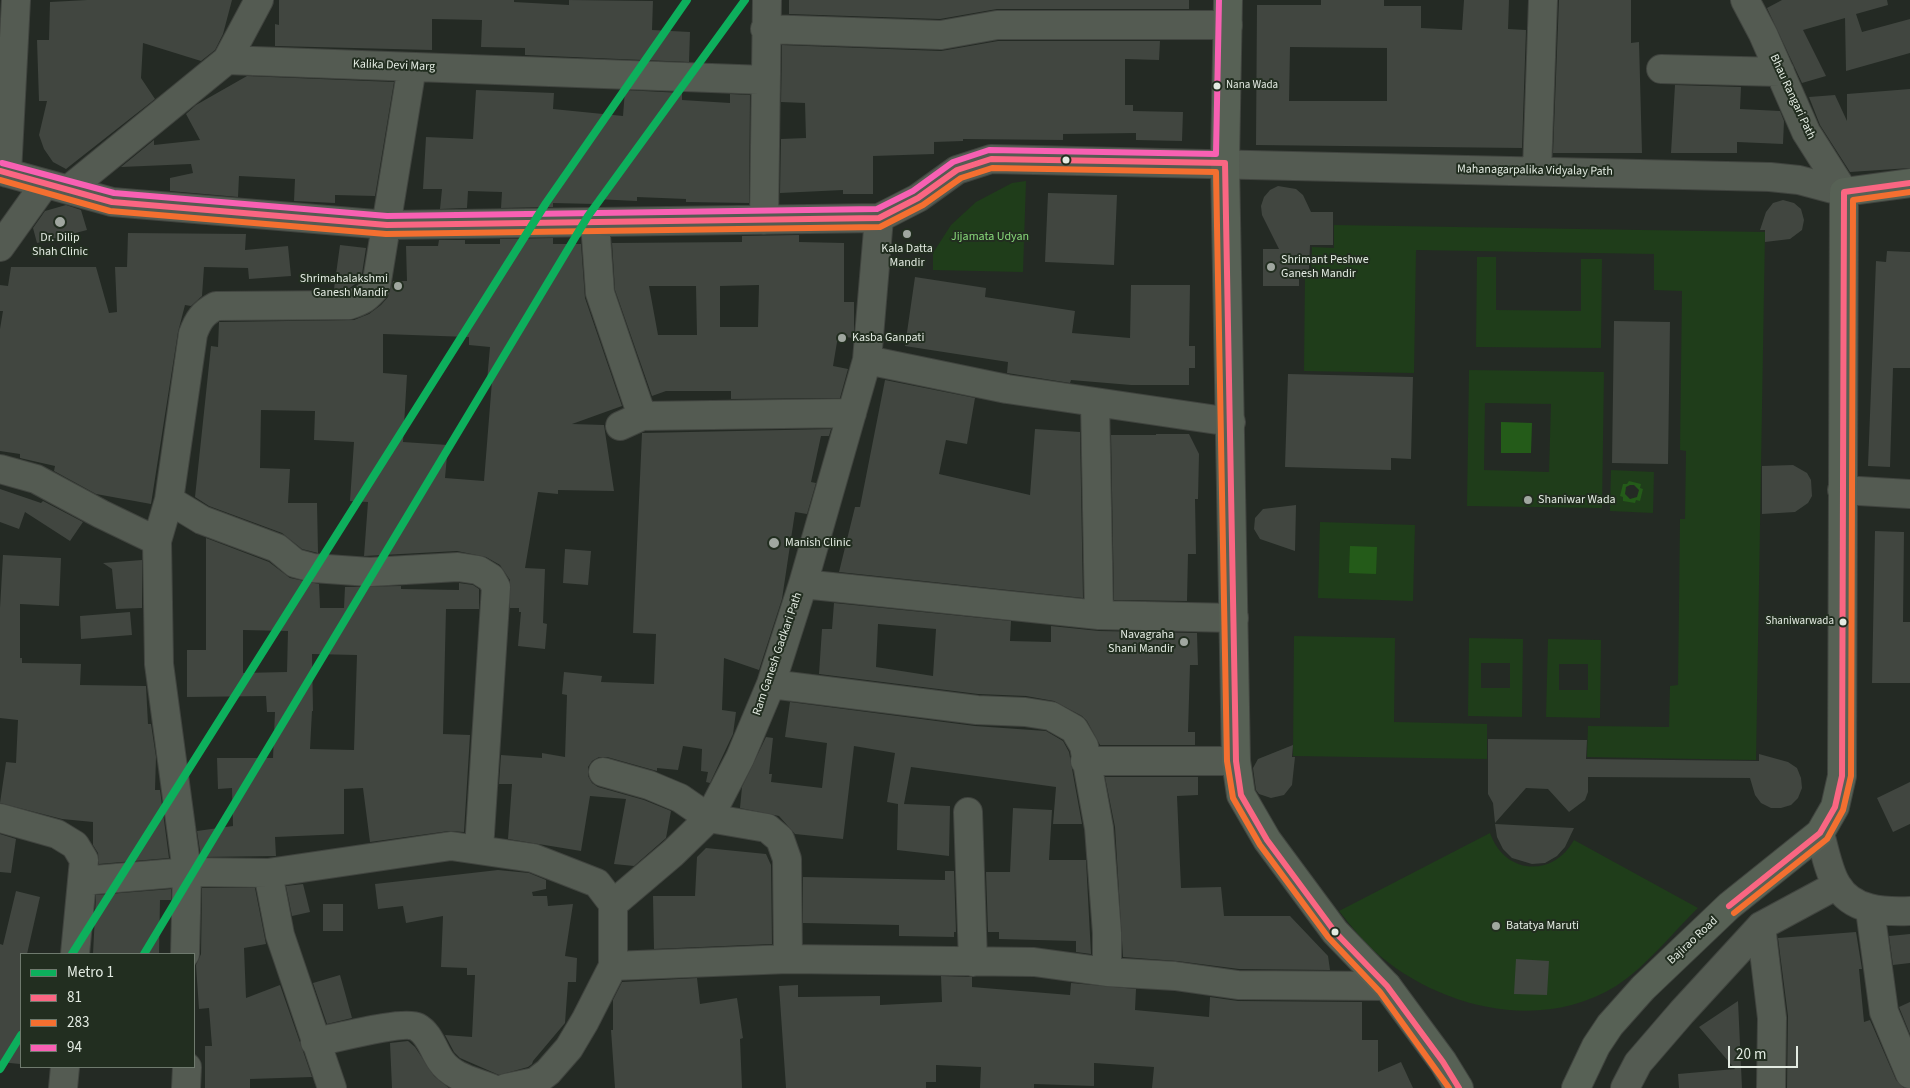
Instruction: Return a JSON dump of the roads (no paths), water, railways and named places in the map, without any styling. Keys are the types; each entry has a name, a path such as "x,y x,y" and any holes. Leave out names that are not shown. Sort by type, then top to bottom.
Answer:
{"highway":[{"path":"1228,12 1225,164 1236,761 1242,795 1267,840 1336,932 1387,986 1443,1062 1459,1088"},
{"path":"1844,192 1910,183"},
{"name":"Bajirao Road","path":"1576,1088 1596,1046 1610,1025 1644,988 1729,906 1820,833 1835,806 1842,776 1844,192"}],"street":[{"path":"16,0 4,172 112,202 387,225 879,218"},
{"path":"0,246 57,187 228,60 260,0"},
{"path":"764,220 767,0"},
{"path":"1537,171 1543,0"},
{"name":"Bhau Rangari Path","path":"1745,0 1780,72 1806,132 1844,192"},
{"path":"766,29 941,35 997,25 1228,12"},
{"name":"Kalika Devi Marg","path":"228,60 765,80"},
{"path":"185,953 187,872 159,664 157,541 170,500 193,334 198,320 205,312 216,306 349,305 366,299 376,287 412,67"},
{"path":"1661,69 1780,72"},
{"name":"Mahanagarpalika Vidyalay Path","path":"879,218 918,198 957,170 991,159 1770,177 1799,180 1844,192"},
{"name":"Ram Ganesh Gadkari Path","path":"613,904 673,853 708,818 740,758 771,684 803,584 867,360 879,218"},
{"path":"595,222 600,292 631,422 852,413"},
{"path":"867,360 1007,389 1231,422"},
{"path":"1095,402 1099,615"},
{"path":"0,470 36,479 101,514 157,541"},
{"path":"1842,490 1910,494"},
{"path":"170,500 202,520 277,548 295,562 312,568 370,572 458,567 478,570 491,578 496,587 479,849"},
{"path":"803,584 1099,615 1234,618"},
{"path":"771,684 1051,716 1074,729 1084,746 1101,844 1107,933 1107,972"},
{"path":"1086,762 1236,761"},
{"path":"602,772 649,785 680,798 708,818 767,828 780,839 787,859 788,959"},
{"path":"968,812 973,962"},
{"path":"0,818 57,834 75,845 84,860 75,953"},
{"path":"1820,833 1836,886 1850,899 1870,910 1910,911"},
{"path":"82,881 187,872 268,873 451,846 533,858 597,883 613,904 613,966 569,1048 548,1072 535,1082 506,1088"},
{"path":"268,873 280,935 332,1088"},
{"path":"1625,1088 1638,1063 1761,926 1836,886"},
{"path":"1870,910 1884,1012 1910,1074"},
{"path":"1761,926 1772,1018 1771,1088"},
{"path":"613,966 788,959 1034,962 1107,972 1174,976 1238,986 1387,986"},
{"path":"315,1042 400,1025 416,1026 427,1036 441,1062 454,1074 491,1088"},
{"path":"63,1088 65,1068"},
{"path":"186,1088 187,1068"}],"metro line":[{"name":"1","path":"73,953 546,203 687,0"},
{"name":"1","path":"145,953 588,216 745,0"},
{"name":"1","path":"0,1069 20,1037"}],"place":[{"name":"Nana Wada","path":"1217,86"},
{"name":"Dr. Dilip Shah Clinic","path":"60,222"},
{"name":"Kala Datta Mandir","path":"907,234"},
{"name":"Shrimant Peshwe Ganesh Mandir","path":"1271,267"},
{"name":"Shrimahalakshmi Ganesh Mandir","path":"398,286"},
{"name":"Kasba Ganpati","path":"842,338"},
{"name":"Shaniwar Wada","path":"1528,500"},
{"name":"Manish Clinic","path":"774,543"},
{"name":"Shaniwarwada","path":"1843,622"},
{"name":"Navagraha Shani Mandir","path":"1184,642"},
{"name":"Batatya Maruti","path":"1496,926"}],"park label":[{"name":"Jijamata Udyan","path":"990,237"}]}
